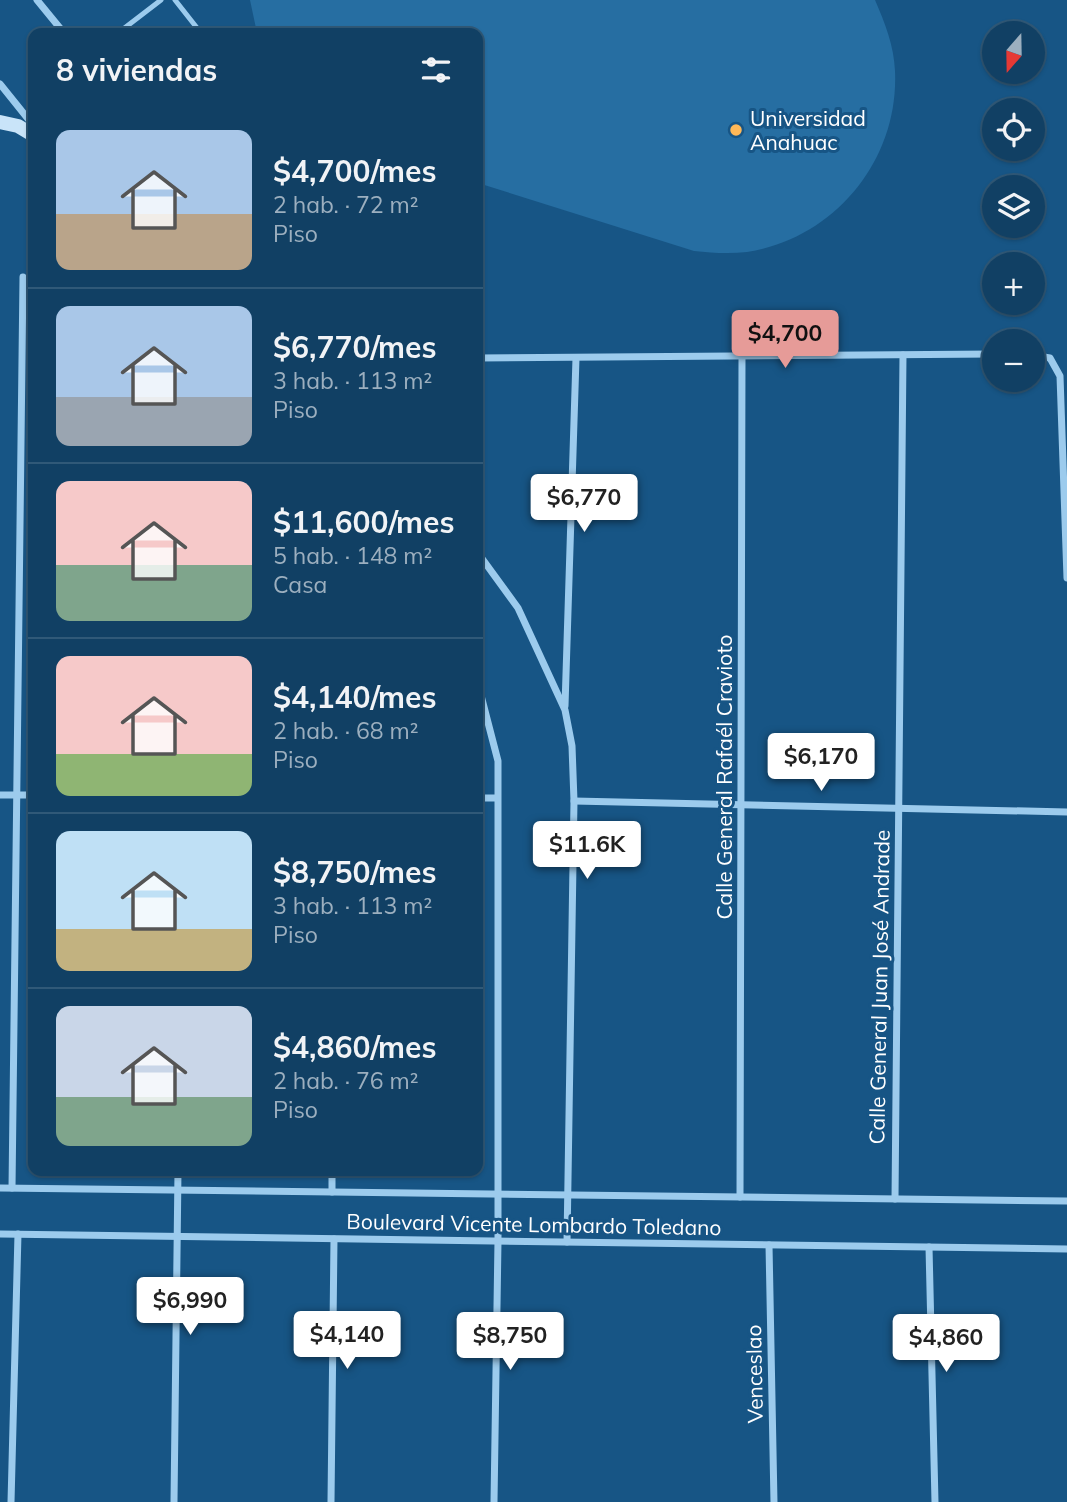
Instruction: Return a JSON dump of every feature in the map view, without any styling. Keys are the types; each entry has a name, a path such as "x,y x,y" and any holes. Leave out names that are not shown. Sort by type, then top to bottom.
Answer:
{"street":[{"path":"37,0 60,28"},
{"path":"0,84 28,119"},
{"path":"0,122 18,126 28,132"},
{"path":"12,1188 23,278"},
{"path":"483,358 982,354"},
{"name":"Calle General Juan José Andrade","path":"895,1199 903,355"},
{"name":"Calle General Rafaél Cravioto","path":"740,1197 742,356"},
{"path":"567,1242 574,801 572,746 565,710 576,358"},
{"path":"1045,358 1050,359 1060,376 1067,578"},
{"path":"483,560 517,608 565,710"},
{"path":"483,703 498,761 498,1241 494,1502"},
{"path":"0,795 28,795"},
{"path":"483,798 497,798"},
{"path":"574,801 1067,812"},
{"path":"174,1502 177,1176"},
{"path":"332,1176 332,1192"},
{"name":"Boulevard Vicente Lombardo Toledano","path":"0,1188 1067,1201"},
{"name":"Boulevard Vicente Lombardo Toledano","path":"0,1234 1067,1249"},
{"path":"11,1502 18,1234"},
{"path":"331,1502 334,1239"},
{"name":"Venceslao","path":"769,1245 774,1502"},
{"path":"929,1247 935,1502"}],"lane":[{"path":"125,28 161,0"},
{"path":"175,0 197,28"}],"shaded area":[{"path":"250,0 875,0 893,53 893,104 886,135 873,164 856,190 834,212 808,230 779,244 741,253 694,251 483,185 483,28 256,28"}],"place":[{"name":"Universidad Anahuac","path":"736,130"}]}
